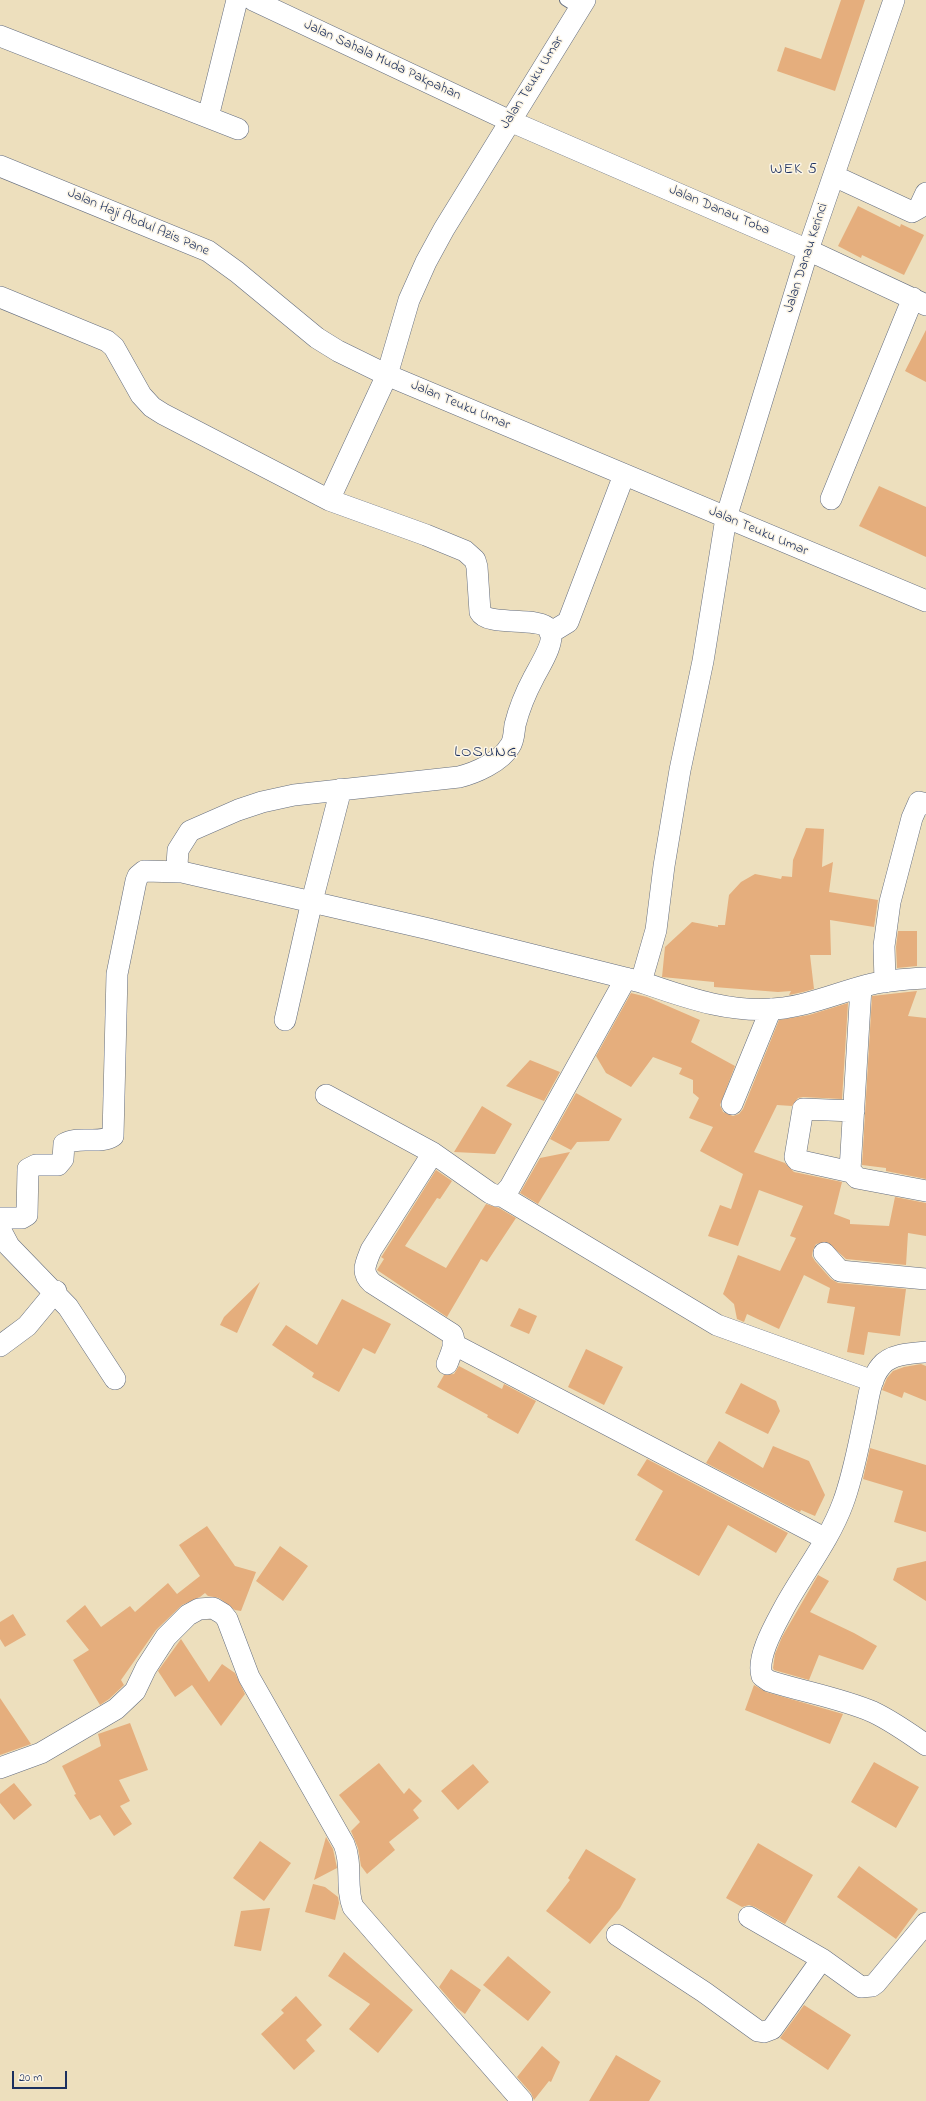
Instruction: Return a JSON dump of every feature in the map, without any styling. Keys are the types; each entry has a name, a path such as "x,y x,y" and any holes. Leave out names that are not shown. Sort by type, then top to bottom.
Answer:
{"street":[{"path":"208,117 237,0"},
{"name":"Jalan Sahala Muda Pakpahan","path":"253,0 510,121"},
{"name":"Jalan Danau Kerinci","path":"502,1196 510,1187 634,980 656,930 664,866 680,770 703,661 726,518 808,250 894,0"},
{"name":"Jalan Teuku Umar","path":"576,3 510,121 444,229 426,262 409,300 387,375 926,602"},
{"path":"0,36 238,128"},
{"name":"Jalan Danau Toba","path":"510,121 808,250 920,302"},
{"name":"Jalan Haji Abdul Azis Pane","path":"0,166 208,251 237,272 317,338 338,351 387,375"},
{"path":"834,176 912,212 919,208 926,193"},
{"path":"0,298 101,337 114,347 141,395 152,407 329,500 426,535 465,551 475,560 477,567 480,612 482,615 492,619 545,626 550,633 551,640 544,658 533,678 519,711 511,745 486,766 459,777 341,789 262,802 200,825 190,831 178,850 177,865 182,872"},
{"path":"831,499 920,302"},
{"path":"329,500 387,375"},
{"path":"550,633 568,622 624,475"},
{"path":"285,1020 312,901 341,789"},
{"path":"885,982 884,946 890,902 912,818 919,802 926,804"},
{"path":"0,1218 22,1218 27,1206 28,1169 36,1164 58,1165 63,1159 64,1144 71,1140 106,1140 113,1136 117,974 136,881 138,876 144,871 182,872 312,901 634,980 690,999 713,1005 736,1008 771,1009 822,999 861,987 885,982 926,978"},
{"path":"851,1172 861,987"},
{"path":"732,1104 771,1009"},
{"path":"326,1095 433,1153 490,1193 497,1196 502,1196 717,1325 873,1380"},
{"path":"854,1111 803,1109 795,1157 797,1160 851,1172 857,1178 926,1191"},
{"path":"433,1153 371,1250 364,1266 364,1271 365,1276 372,1283 449,1331 454,1337 447,1364"},
{"path":"0,1229 9,1246 56,1291 115,1379"},
{"path":"824,1253 840,1271 926,1279"},
{"path":"0,1346 27,1326 56,1291"},
{"path":"453,1344 826,1539"},
{"path":"926,1352 913,1353 890,1359 880,1366 873,1380 855,1464 836,1521 772,1631 760,1666 762,1676 769,1681 822,1694 873,1712 889,1720 926,1745"},
{"path":"0,1768 40,1753 116,1709 136,1691 146,1668 166,1637 188,1615 206,1608 218,1610 227,1619 249,1677 344,1844 349,1858 350,1897 353,1907 522,2101"},
{"path":"749,1916 822,1959 861,1987 872,1986 926,1923"},
{"path":"617,1935 704,1992 758,2031 764,2032 772,2029 822,1959"}],"building":[{"path":"841,0 865,0 835,91 777,71 785,47 821,59"},
{"path":"858,206 900,227 901,224 924,235 904,275 862,255 861,258 838,246"},
{"path":"926,330 926,382 905,371"},
{"path":"879,486 926,507 926,557 859,526"},
{"path":"806,828 824,829 822,867 833,862 829,892 878,900 874,927 830,920 831,955 810,955 814,989 803,992 789,995 791,991 778,992 714,987 714,982 662,977 665,947 692,922 718,927 718,925 725,925 729,895 741,882 755,874 781,879 782,876 792,877 793,860"},
{"path":"898,931 917,931 917,966 897,968 896,947"},
{"path":"917,991 908,1016 926,1018 926,1179 886,1171 886,1168 862,1165 872,996"},
{"path":"631,993 647,997 700,1020 691,1042 735,1066 720,1105 723,1112 733,1116 739,1114 743,1109 779,1020 809,1015 848,1003 842,1099 803,1097 798,1098 792,1106 777,1105 754,1152 785,1163 794,1172 842,1182 834,1214 850,1220 850,1224 889,1226 895,1197 926,1203 926,1236 908,1233 906,1265 846,1259 827,1242 816,1244 813,1250 812,1256 815,1261 831,1279 838,1283 906,1289 900,1336 868,1332 864,1355 847,1352 855,1307 827,1303 830,1288 804,1275 779,1329 747,1314 744,1322 737,1319 734,1304 723,1294 738,1255 780,1271 796,1238 790,1236 803,1206 759,1190 738,1246 708,1236 720,1205 731,1209 743,1174 700,1151 713,1127 689,1118 699,1098 693,1093 693,1080 679,1074 682,1068 653,1057 631,1087 606,1073 596,1056"},
{"path":"530,1060 560,1072 544,1101 506,1086"},
{"path":"576,1093 622,1119 609,1141 577,1142 571,1150 550,1139"},
{"path":"482,1106 512,1124 495,1154 454,1152"},
{"path":"570,1152 538,1204 520,1193 540,1158"},
{"path":"436,1170 452,1181 440,1199 437,1198 405,1246 446,1268 486,1204 499,1208 516,1218 487,1262 481,1259 447,1317 377,1270 384,1259 381,1257"},
{"path":"260,1282 237,1333 220,1325 224,1317"},
{"path":"342,1299 391,1324 375,1354 363,1348 339,1392 312,1377 314,1373 272,1345 286,1325 317,1345"},
{"path":"519,1308 537,1316 529,1334 510,1326"},
{"path":"586,1349 623,1367 604,1405 568,1387"},
{"path":"921,1364 926,1366 926,1401 904,1392 902,1398 882,1390 887,1378 893,1371 904,1367"},
{"path":"459,1366 502,1389 504,1384 536,1401 518,1434 487,1417 488,1415 437,1387 444,1375 454,1374"},
{"path":"741,1383 776,1401 780,1411 768,1434 725,1413"},
{"path":"719,1441 763,1468 773,1446 809,1461 825,1495 815,1516 801,1510 800,1512 706,1463"},
{"path":"870,1448 926,1465 926,1532 894,1522 903,1491 863,1479"},
{"path":"647,1459 788,1533 776,1553 728,1525 699,1576 635,1540 663,1491 637,1475"},
{"path":"207,1526 235,1566 256,1572 241,1611 235,1610 219,1598 208,1596 205,1593 200,1597 182,1605 156,1630 121,1680 124,1685 100,1705 73,1660 89,1650 66,1621 85,1605 101,1627 130,1606 135,1612 168,1583 177,1594 200,1576 179,1545"},
{"path":"280,1546 308,1566 283,1601 256,1581"},
{"path":"926,1561 926,1601 893,1580 897,1568"},
{"path":"818,1575 829,1581 810,1612 877,1646 863,1670 819,1655 809,1680 774,1670 773,1668 775,1654 782,1637"},
{"path":"13,1614 26,1635 5,1647 0,1639 0,1622"},
{"path":"181,1639 209,1682 222,1664 235,1673 245,1694 221,1726 192,1685 175,1697 158,1671"},
{"path":"754,1685 766,1692 843,1714 830,1744 745,1710"},
{"path":"0,1698 31,1744 0,1755"},
{"path":"130,1723 148,1770 119,1780 130,1801 120,1806 132,1824 114,1836 100,1815 90,1820 74,1795 76,1794 62,1766 101,1746 98,1734"},
{"path":"874,1762 919,1787 896,1828 851,1802"},
{"path":"379,1763 404,1794 409,1788 422,1801 413,1810 419,1818 389,1842 395,1850 367,1874 361,1866 358,1848 351,1831 360,1822 339,1795"},
{"path":"473,1764 489,1782 458,1810 441,1791"},
{"path":"14,1783 32,1805 14,1820 0,1803 0,1794"},
{"path":"326,1837 333,1849 337,1868 314,1880"},
{"path":"260,1841 291,1863 264,1901 233,1878"},
{"path":"758,1843 813,1875 785,1924 755,1907 749,1905 742,1907 726,1898"},
{"path":"586,1849 636,1879 620,1908 590,1944 546,1911 570,1880 568,1878"},
{"path":"859,1866 918,1909 896,1939 837,1897"},
{"path":"313,1884 325,1887 338,1897 339,1903 335,1920 305,1912"},
{"path":"270,1908 261,1951 234,1946 241,1911"},
{"path":"344,1952 413,2010 378,2053 349,2029 370,2004 328,1976"},
{"path":"508,1956 551,1992 528,2021 483,1985"},
{"path":"451,1969 481,1990 465,2014 457,2008 439,1987"},
{"path":"296,1996 322,2025 306,2040 315,2051 294,2070 261,2034 284,2013 281,2010"},
{"path":"804,2005 851,2035 828,2070 780,2038"},
{"path":"542,2046 560,2062 551,2082 549,2081 534,2100 531,2093 517,2077"},
{"path":"616,2055 661,2081 649,2101 589,2101"}],"district":[{"name":"WEK 5","path":"794,170"},
{"name":"LOSUNG","path":"486,753"}]}
